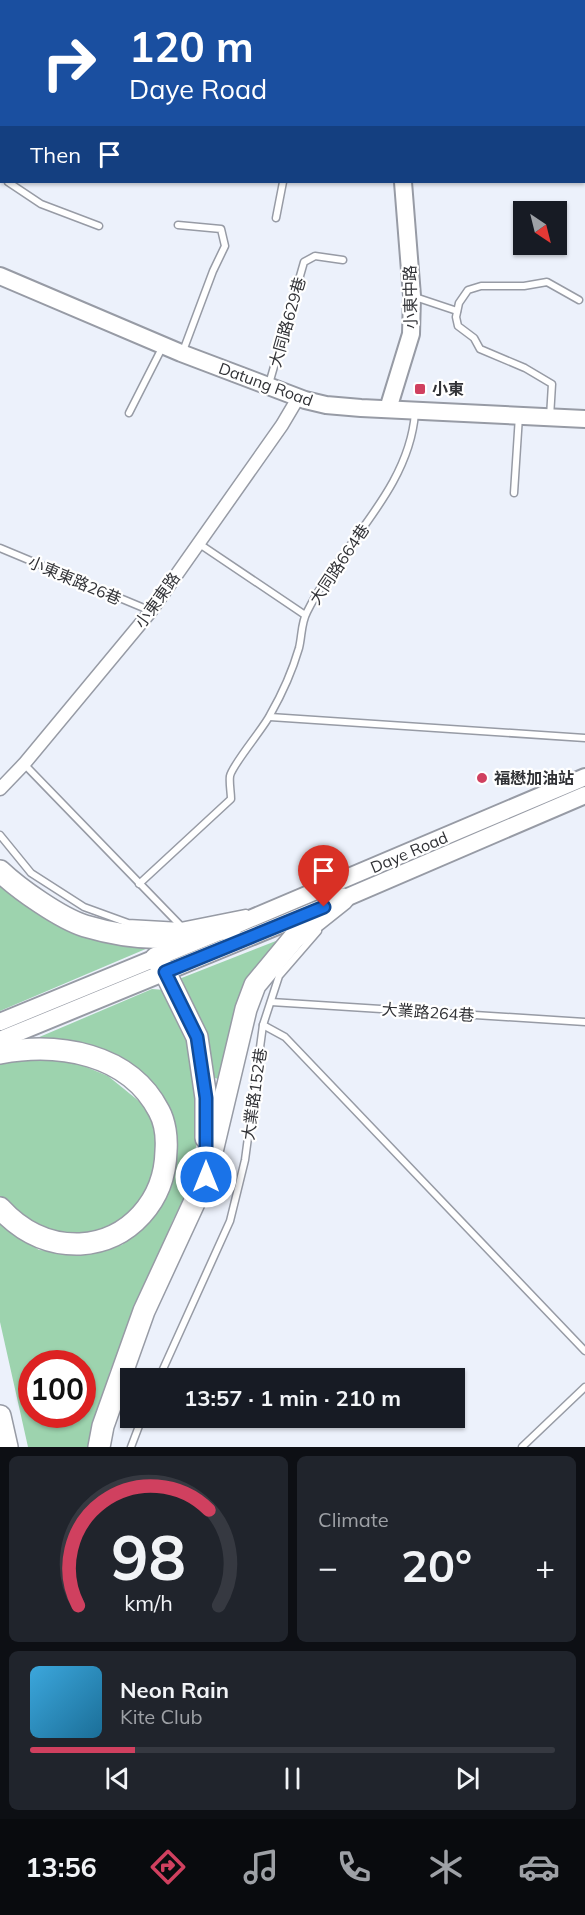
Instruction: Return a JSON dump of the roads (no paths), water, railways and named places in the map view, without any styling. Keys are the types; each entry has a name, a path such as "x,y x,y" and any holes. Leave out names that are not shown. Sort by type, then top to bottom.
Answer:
{"highway":[{"path":"0,871 16,886 83,926 128,935 171,937 231,927"},
{"path":"99,1447 103,1426 144,1311 206,1177 246,1009 255,985 294,938 346,903"},
{"path":"161,965 197,1037 206,1098 206,1177"},
{"path":"0,1053 21,1049 64,1050 95,1057 136,1080 160,1112 166,1142 163,1174 158,1192 148,1210 118,1234 101,1241 64,1244 42,1239 23,1229 0,1208"},
{"path":"0,1416 7,1447"}],"main road":[{"name":"小東中路","path":"388,409 411,334 412,296 403,183"},
{"name":"Datung Road","path":"0,276 163,346 298,398 326,405 585,419"},
{"name":"Daye Road","path":"0,1040 161,965 231,927 585,777"},
{"name":"Daye Road","path":"0,1022 346,903 385,880 585,795"}],"street":[{"name":"小東東路","path":"0,789 24,764 151,611 282,425 298,398"}],"lane":[{"path":"10,183 41,204 99,226"},
{"path":"276,218 283,183"},
{"path":"178,225 221,229 225,246 213,271 182,353"},
{"name":"大同路629巷","path":"268,387 304,262 315,256 343,260"},
{"path":"550,417 552,384 525,368 480,349 474,338 458,327 457,311 459,303 468,290 482,285 524,286 547,282 579,300"},
{"path":"412,296 457,311"},
{"path":"129,413 163,346"},
{"name":"大同路664巷","path":"139,884 231,799 230,774 270,717 289,677 299,647 305,615 317,592 377,509 399,469 414,432 416,410"},
{"path":"514,493 519,416"},
{"path":"197,543 305,615"},
{"name":"小東東路26巷","path":"0,548 151,611"},
{"path":"270,717 585,738"},
{"path":"24,764 181,926"},
{"path":"0,835 31,873 84,907 128,924 181,926 278,907"},
{"name":"大業路152巷","path":"164,1368 230,1221 245,1160 263,1025 279,976 321,926"},
{"name":"大業路264巷","path":"271,1002 585,1022"},
{"path":"263,1025 285,1037 585,1352"},
{"path":"522,1447 585,1387"},
{"path":"131,1447 138,1428"}],"place":[{"name":"小東","path":"420,389"},
{"name":"福懋加油站","path":"482,778"}]}
